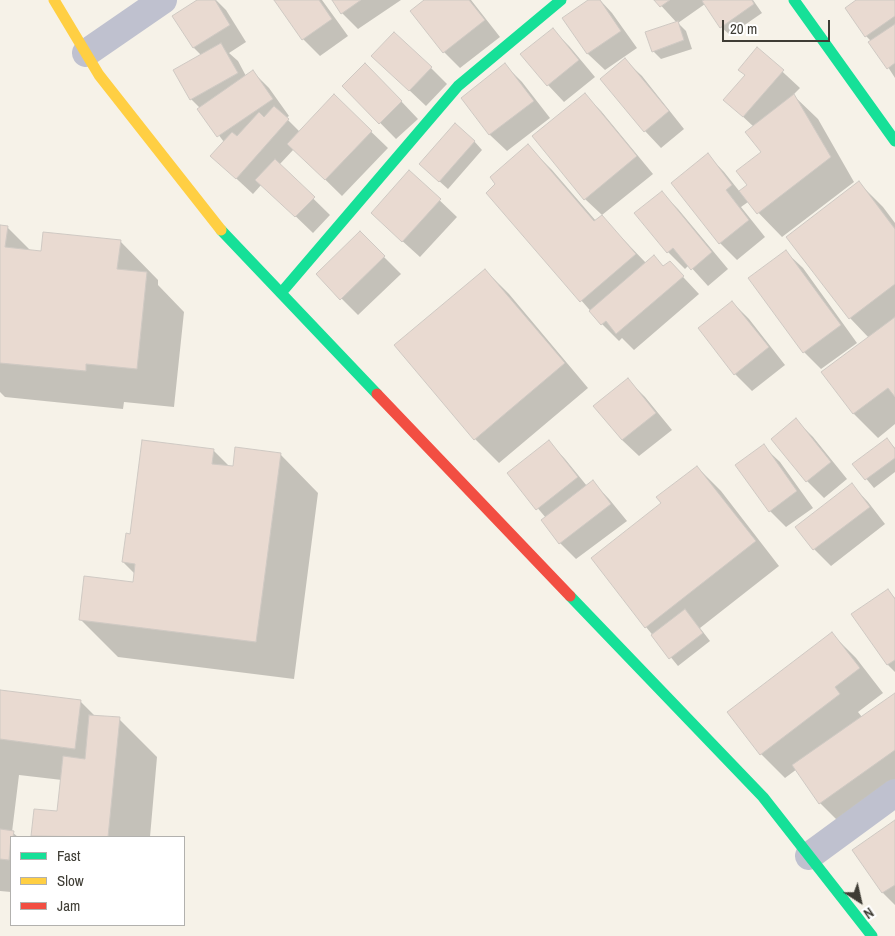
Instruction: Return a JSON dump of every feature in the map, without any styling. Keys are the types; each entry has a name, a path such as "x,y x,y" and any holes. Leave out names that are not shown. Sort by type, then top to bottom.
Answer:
{"street":[{"path":"54,0 99,75 228,239 763,797 872,936"},
{"path":"86,53 163,0"},
{"path":"281,293 458,86 561,0"},
{"path":"803,3 895,141"},
{"path":"809,856 895,793"}],"building":[{"path":"197,0 215,0 230,25 193,48 172,16"},
{"path":"274,0 319,0 332,19 302,40"},
{"path":"332,0 361,0 341,14"},
{"path":"424,0 469,0 485,20 443,53 410,11"},
{"path":"588,0 600,0 621,31 587,54 562,18"},
{"path":"654,0 670,0 660,7"},
{"path":"752,0 754,4 720,28 702,1"},
{"path":"856,0 895,0 895,16 865,37 845,8"},
{"path":"678,21 684,40 652,52 645,32"},
{"path":"895,24 895,63 887,69 868,42"},
{"path":"553,28 579,60 547,86 520,54"},
{"path":"394,32 432,67 409,91 371,56"},
{"path":"221,43 238,73 190,100 173,70"},
{"path":"757,47 784,70 743,117 723,100 745,75 738,70"},
{"path":"625,58 669,111 644,132 600,79"},
{"path":"365,63 402,101 379,124 342,86"},
{"path":"505,63 534,101 489,135 461,98"},
{"path":"253,70 273,99 217,137 197,109"},
{"path":"585,93 637,156 584,200 532,136"},
{"path":"334,94 372,131 325,180 287,144"},
{"path":"794,94 831,157 757,214 739,191 747,185 736,171 761,152 745,132"},
{"path":"274,106 289,119 236,179 210,156 232,132 237,136 259,112 264,117"},
{"path":"455,123 475,141 439,182 419,164"},
{"path":"528,144 594,221 602,215 636,254 580,302 486,193 495,184 490,177"},
{"path":"708,153 732,185 726,190 749,220 719,244 671,183"},
{"path":"275,159 315,197 295,217 255,180"},
{"path":"409,170 441,199 402,242 371,213"},
{"path":"859,181 895,229 895,284 849,319 786,237"},
{"path":"662,191 712,252 691,270 673,248 667,253 634,213"},
{"path":"0,225 8,226 5,247 41,251 43,232 121,240 117,269 147,272 137,369 86,364 86,371 0,363"},
{"path":"360,231 385,256 340,300 316,274"},
{"path":"786,250 841,325 803,353 748,278"},
{"path":"654,255 663,266 670,261 684,276 616,334 606,321 601,325 589,311"},
{"path":"485,269 565,363 474,440 394,345"},
{"path":"732,301 769,347 734,375 698,328"},
{"path":"895,317 895,397 888,388 853,414 821,372"},
{"path":"628,378 656,413 622,440 593,406"},
{"path":"796,418 831,462 806,482 771,439"},
{"path":"887,438 895,449 895,458 865,480 852,464"},
{"path":"142,440 214,449 212,464 233,466 235,447 281,453 256,642 79,620 84,576 133,582 135,564 122,562 126,533 130,534"},
{"path":"549,440 578,477 536,510 507,473"},
{"path":"764,444 797,491 769,512 735,465"},
{"path":"697,466 756,541 645,628 591,558 661,503 656,497"},
{"path":"593,480 611,504 559,544 541,520"},
{"path":"852,483 870,507 813,550 795,527"},
{"path":"888,589 895,599 895,660 887,665 851,614"},
{"path":"685,609 703,633 669,659 651,635"},
{"path":"832,632 860,668 835,687 840,694 760,755 727,712"},
{"path":"0,690 81,700 75,749 0,739"},
{"path":"895,693 895,750 819,804 792,765"},
{"path":"89,715 120,717 108,836 31,836 34,809 57,811 63,756 85,759"},
{"path":"895,820 895,885 882,893 852,850"},
{"path":"0,829 14,831 13,836 10,836 9,860 0,859"}],"traffic: fast":[{"path":"281,293 458,86 561,0"},
{"path":"794,0 895,141"},
{"path":"221,230 377,394"},
{"path":"570,596 763,797 872,936"}],"traffic: slow":[{"path":"54,0 99,75 221,230"}],"traffic: jam":[{"path":"377,394 570,596"}]}
